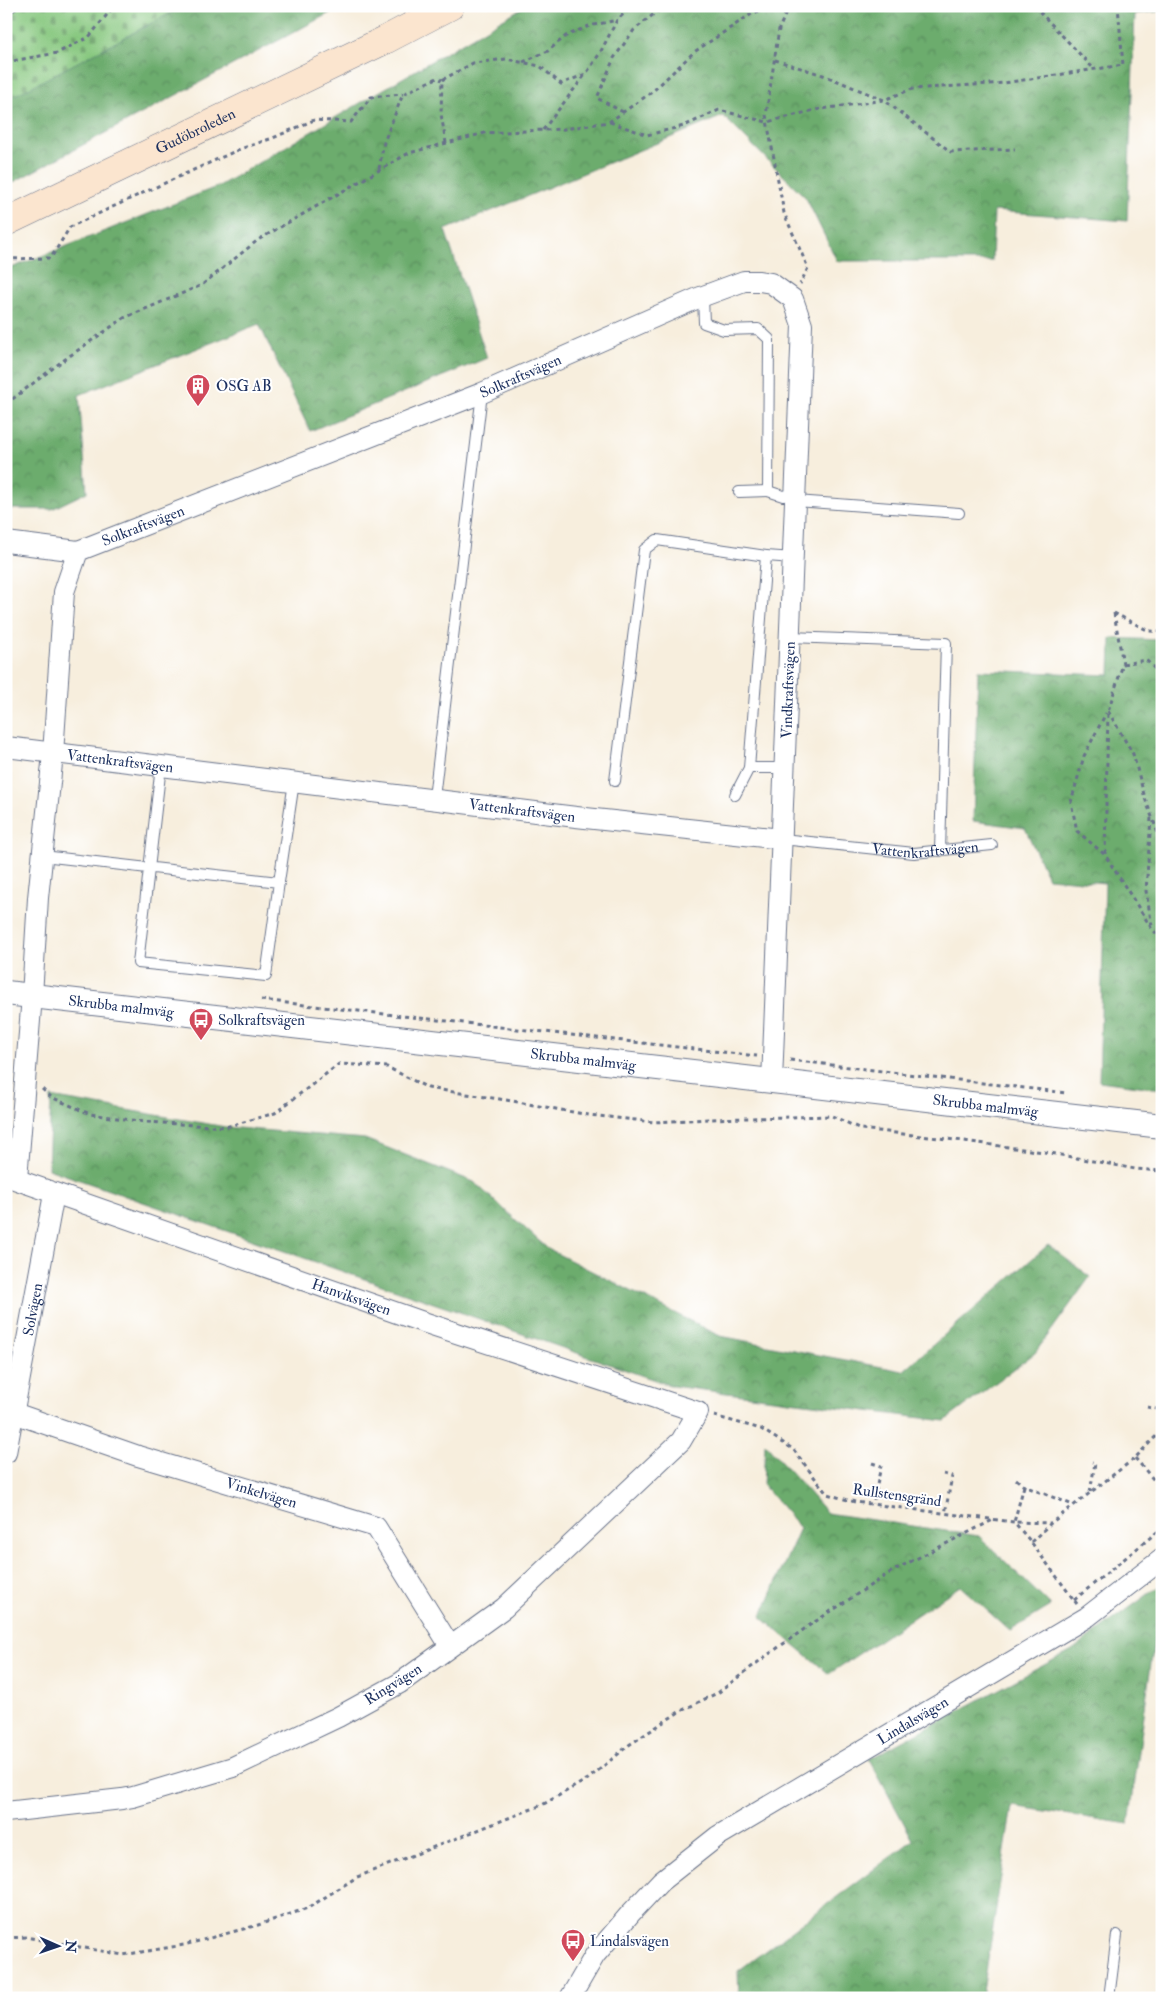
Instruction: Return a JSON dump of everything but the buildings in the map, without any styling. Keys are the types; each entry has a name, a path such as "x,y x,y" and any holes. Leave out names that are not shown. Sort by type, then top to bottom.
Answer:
{"main road":[{"name":"Gudöbroleden","path":"385,40 441,6"},
{"name":"Gudöbroleden","path":"6,222 385,40 450,6"}],"street":[{"name":"Solkraftsvägen","path":"78,551 482,393 744,281 771,283 793,299"},
{"name":"Vindkraftsvägen","path":"772,1082 802,324 793,299"},
{"path":"6,542 78,551 64,592 53,754 26,1076 12,1178"},
{"name":"Vattenkraftsvägen","path":"6,747 434,798 576,817 782,839"},
{"name":"Skrubba malmväg","path":"6,993 1162,1126"},
{"name":"Hanviksvägen","path":"12,1178 420,1321 698,1412"},
{"name":"Solvägen","path":"6,1454 54,1194"},
{"name":"Ringvägen","path":"6,1812 122,1800 233,1767 338,1716 400,1683 510,1602 681,1441 698,1412"},
{"name":"Vinkelvägen","path":"14,1413 138,1456 376,1527 450,1646"},
{"name":"Lindalsvägen","path":"570,1998 595,1955 630,1914 661,1881 718,1836 1087,1618 1162,1558"}],"lane":[{"path":"6,9 12,6"},
{"path":"703,297 704,323 724,330 758,329 769,339 768,491"},
{"path":"434,798 482,393"},
{"path":"739,492 768,491 796,498 959,513"},
{"path":"616,781 644,550 656,540 766,556 794,558"},
{"path":"736,795 749,768 766,556"},
{"path":"790,637 946,643 940,851"},
{"path":"161,766 138,963 266,976 294,782"},
{"path":"749,768 785,768"},
{"name":"Vattenkraftsvägen","path":"782,839 914,853 992,845"},
{"path":"43,856 279,882"},
{"path":"1108,1998 1117,1935"}],"path":[{"path":"6,62 58,53 89,37 114,6"},
{"path":"543,130 600,54 617,20 632,6"},
{"path":"623,112 597,98 614,58 634,30 664,6"},
{"path":"6,404 61,362 124,318 202,285 258,240 409,153 485,133 564,129 609,122 652,92 694,52 753,13 778,6"},
{"path":"789,6 779,29 766,115 784,213 808,268 793,299"},
{"path":"1034,6 1094,69"},
{"path":"609,122 647,135 684,126 719,110 767,122 815,110 884,100 912,88 1004,83 1123,64 1118,6"},
{"path":"522,63 548,51 566,36 589,26 617,20"},
{"path":"6,258 51,258 70,227 134,196 240,148 273,138 314,120 351,122 371,97 402,94 437,78 442,80 473,63 506,59 540,66 561,84 586,74"},
{"path":"775,60 823,75 884,100 950,152 1015,149"},
{"path":"442,80 441,114 446,143"},
{"path":"379,170 384,142 402,94"},
{"path":"1162,632 1149,631 1114,613 1124,664 1108,710 1084,756 1071,802 1077,831 1104,854 1152,929 1162,939"},
{"path":"1124,664 1146,660 1162,676"},
{"path":"1108,710 1133,754 1151,815 1162,844"},
{"path":"1104,854 1108,710"},
{"path":"1151,815 1146,891 1152,929"},
{"path":"251,999 1076,1094"},
{"path":"26,1076 51,1097 90,1114 146,1122 226,1127 275,1113 339,1064 387,1066 428,1088 512,1100 589,1115 654,1122 832,1116 861,1128 1051,1153 1135,1169 1162,1171"},
{"path":"1147,1407 1162,1410"},
{"name":"Rullstensgränd","path":"698,1412 761,1429 793,1449 827,1494 855,1502 945,1514 1014,1522 1051,1523"},
{"path":"1031,1542 1051,1523 1135,1458 1162,1430"},
{"path":"1135,1458 1159,1486"},
{"path":"1090,1493 1095,1463 1092,1462"},
{"path":"872,1464 881,1466 873,1504"},
{"path":"943,1474 952,1476 945,1514"},
{"path":"1016,1479 1024,1486 1073,1506"},
{"path":"1024,1486 1014,1522 1087,1618"},
{"path":"6,1938 26,1937 123,1955 184,1944 258,1925 308,1908 357,1877 542,1805 588,1779 629,1745 679,1712 719,1692 810,1625 894,1570 993,1520"},
{"path":"1074,1600 1162,1528"}],"green space":[{"path":"6,6 343,6 6,186"},
{"path":"6,6 184,6 6,100"},
{"path":"525,6 1162,6 1162,11 1135,14 1127,221 994,211 992,261 837,261 806,198 723,116 445,230 487,358 310,431 259,324 79,395 87,492 52,509 6,509 6,270 219,186"},
{"path":"1111,638 1162,640 1162,1089 1099,1081 1105,883 1048,878 1025,828 973,821 978,670 1110,675"},
{"path":"51,1097 226,1127 365,1139 474,1182 548,1249 720,1336 903,1371 1048,1245 1090,1277 1035,1353 945,1421 672,1386 48,1169"},
{"path":"765,1443 827,1513 979,1536 1051,1606 1010,1631 960,1586 829,1674 761,1617 800,1528 763,1485"},
{"path":"1162,1584 1129,1824 1012,1806 982,1998 739,1998 738,1971 913,1840 869,1759 1072,1650"}],"place":[{"name":"OSG AB","path":"198,407"},
{"name":"Solkraftsvägen","path":"201,1041"},
{"name":"Lindalsvägen","path":"573,1962"}]}
